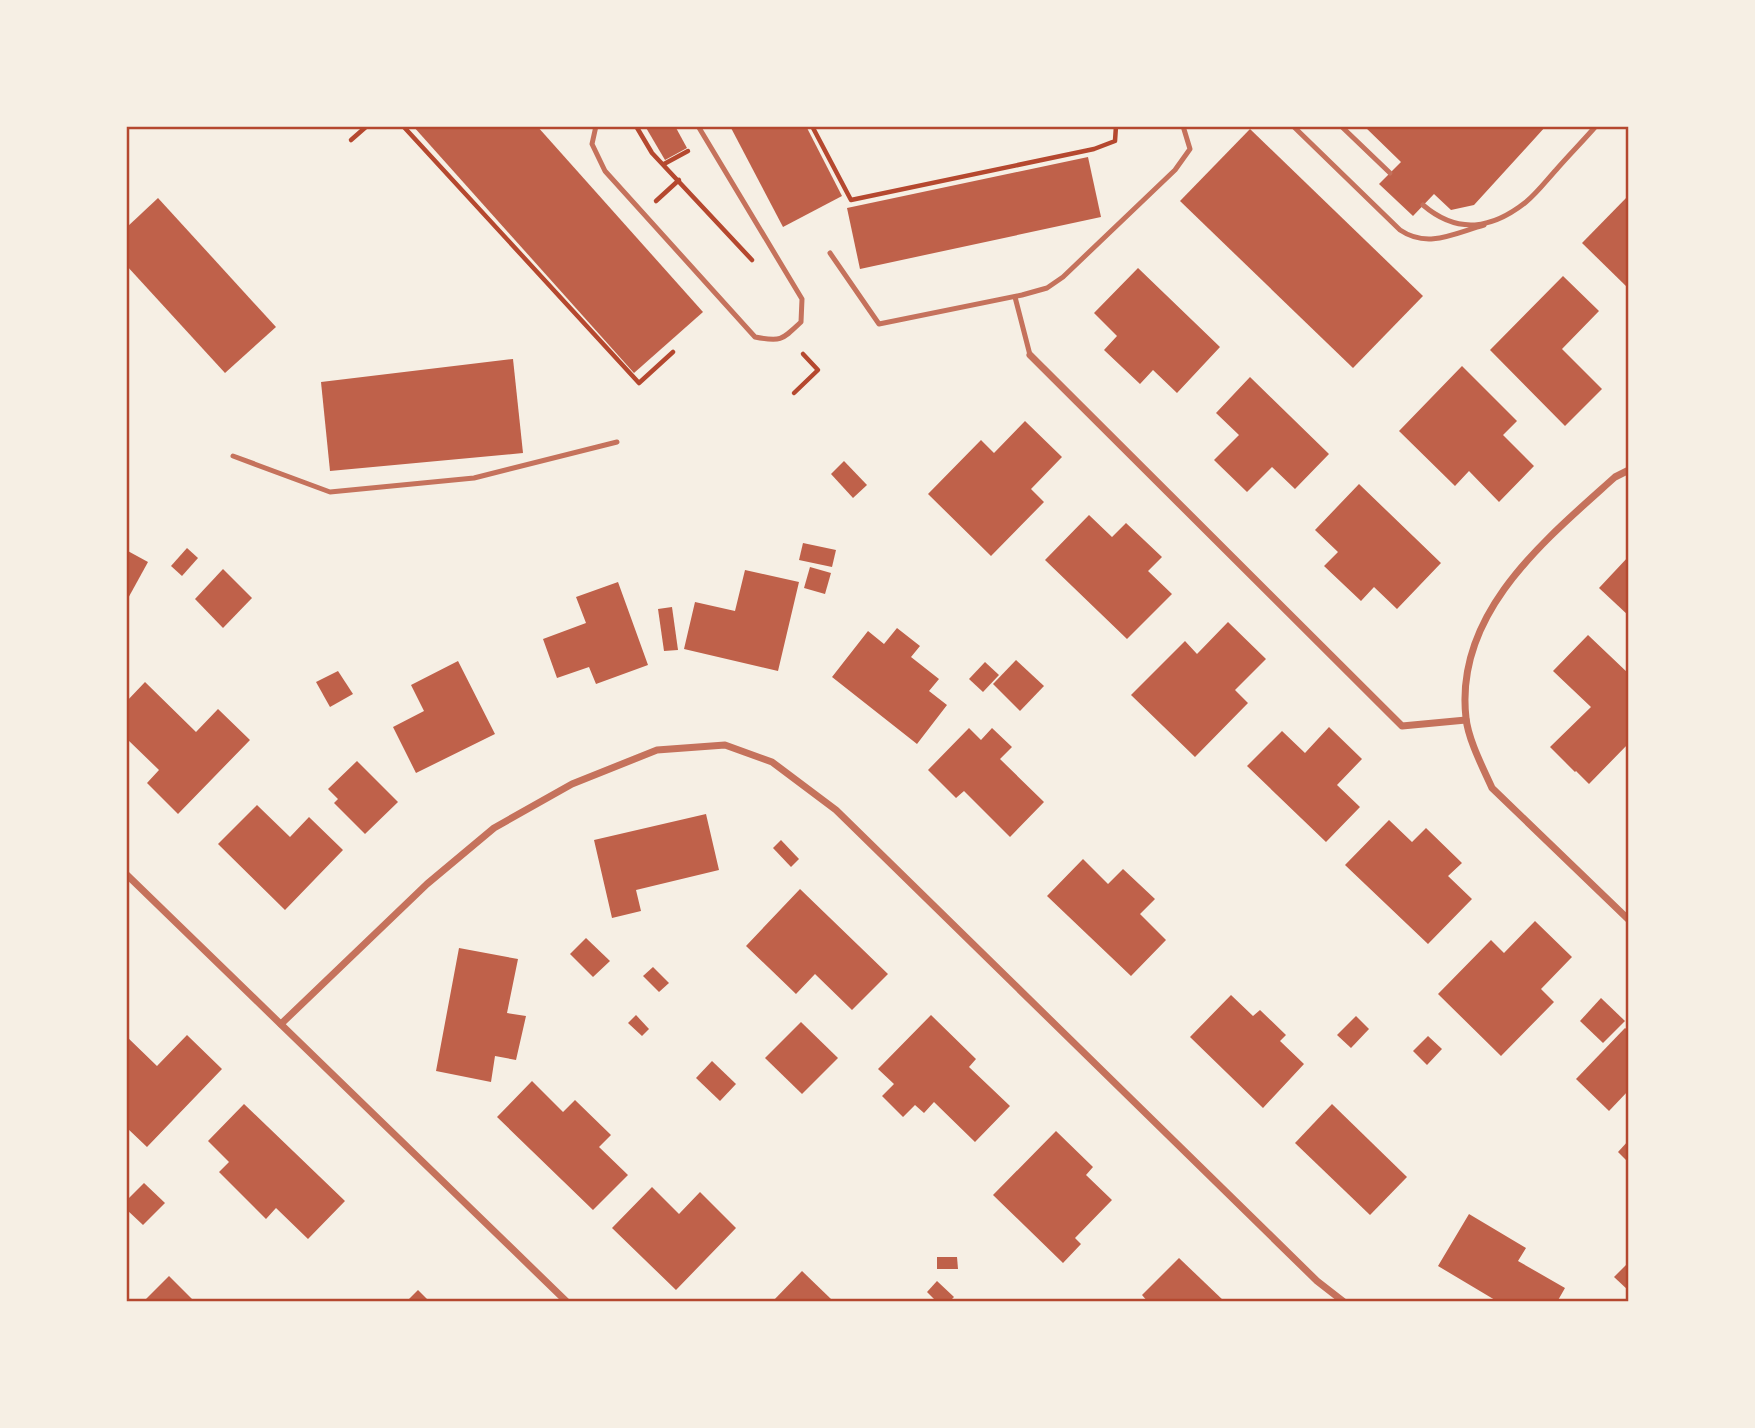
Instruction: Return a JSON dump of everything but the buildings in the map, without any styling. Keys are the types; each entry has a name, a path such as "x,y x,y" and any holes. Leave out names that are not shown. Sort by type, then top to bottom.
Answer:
{"street":[{"path":"1030,355 1402,726 1466,720"},
{"path":"1629,470 1615,477 1538,548 1505,587 1486,618 1471,653 1464,687 1466,720 1480,763 1492,788 1629,920"},
{"path":"281,1024 427,884 494,828 572,784 657,750 725,745 772,762 836,810 1317,1281 1345,1302"},
{"path":"126,874 567,1302"}],"lane":[{"path":"596,126 592,144 605,171 755,337 774,341 788,335 801,322 802,299 698,126"},
{"path":"830,253 879,324 1047,288 1063,277 1175,170 1190,149 1183,126"},
{"path":"1293,126 1400,230 1411,237 1432,240 1508,215 1528,201 1596,126"},
{"path":"1341,126 1390,173"},
{"path":"1423,205 1441,218 1455,223 1484,225"},
{"path":"1015,297 1030,355"},
{"path":"233,456 330,492 474,478 617,442"}],"path":[{"path":"351,140 367,126"},
{"path":"403,126 639,383 673,352"},
{"path":"636,126 652,153 752,260"},
{"path":"812,126 850,200 1094,149 1115,141 1116,126"},
{"path":"664,164 688,151"},
{"path":"643,213 679,180"},
{"path":"794,393 818,370 803,354"}]}
